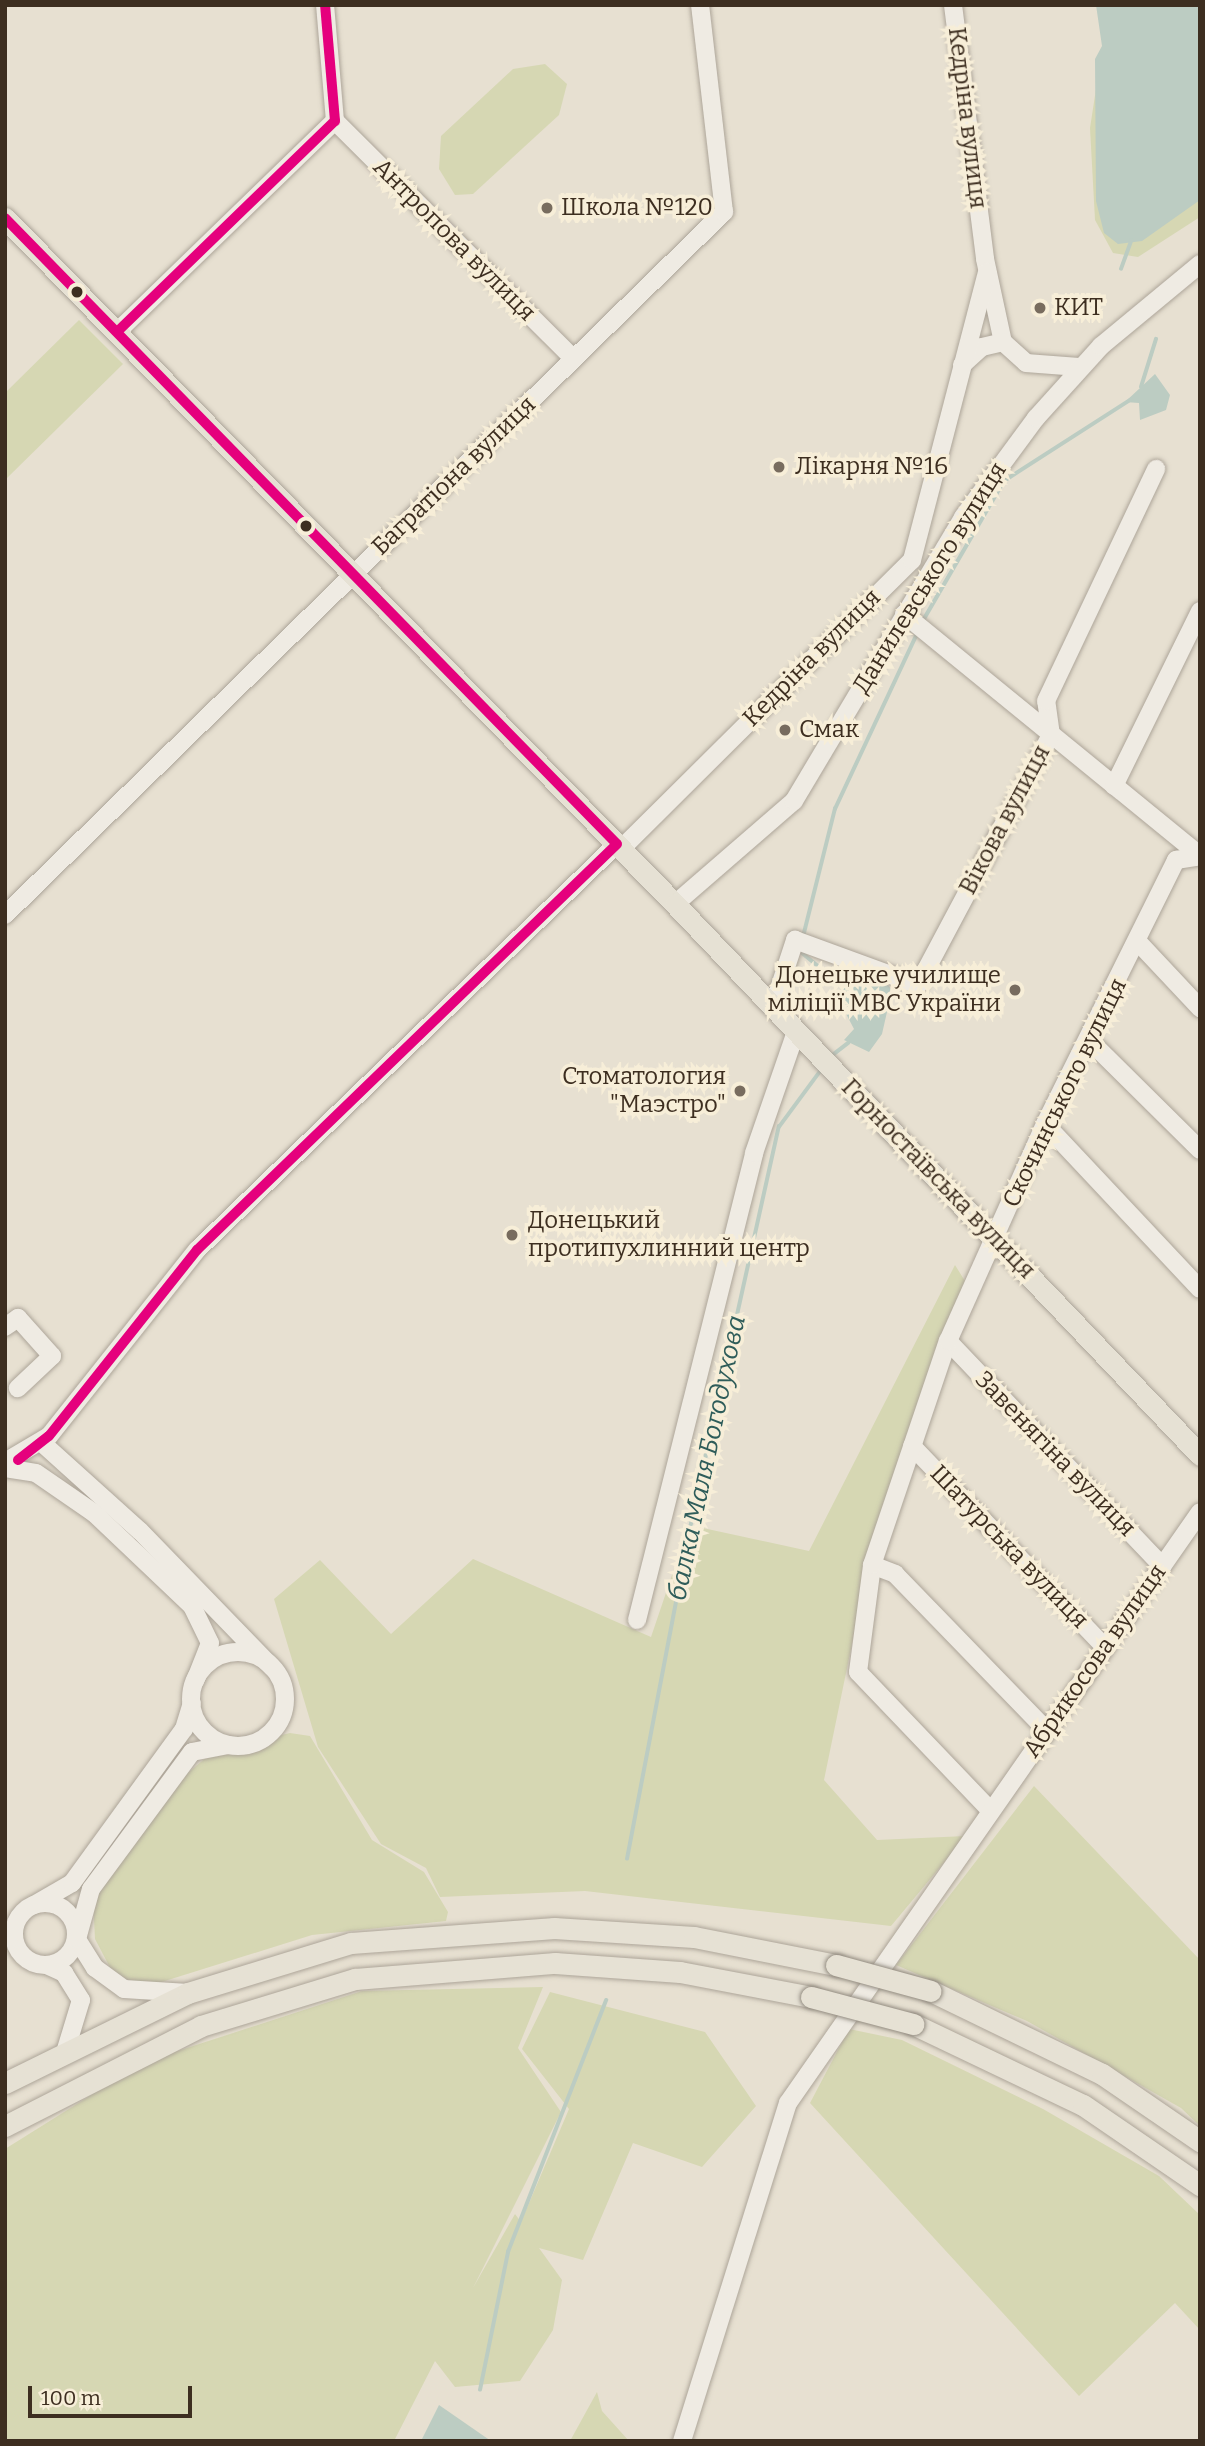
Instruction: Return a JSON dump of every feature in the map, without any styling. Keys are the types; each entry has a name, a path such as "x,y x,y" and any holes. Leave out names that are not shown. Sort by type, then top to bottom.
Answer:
{"main road":[{"name":"Горностаївська вулиця","path":"5,218 619,846 1200,1455"},
{"path":"5,2083 66,2049 188,1993 305,1953 491,1929 694,1937 836,1965 931,1991 1102,2074 1200,2141"},
{"path":"5,2126 201,2026 355,1979 555,1963 680,1972 811,1997 913,2024 1083,2105 1200,2185"}],"street":[{"path":"118,331 335,121 324,5"},
{"name":"Багратіона вулиця","path":"5,915 723,212 700,5"},
{"name":"Кедріна вулиця","path":"953,5 987,272 1003,342"},
{"name":"Антропова вулиця","path":"335,121 574,359"},
{"name":"Данилевського вулиця","path":"675,904 793,801 904,614 996,471 1079,367 1200,264"},
{"name":"Кедріна вулиця","path":"41,1442 197,1250 619,846 912,560 987,272"},
{"path":"962,366 982,347 1003,342 1026,363 1079,367"},
{"name":"Вікова вулиця","path":"773,1007 796,940 918,985 1051,734 1046,701 1156,469"},
{"path":"1114,786 1200,611"},
{"path":"904,614 1200,855"},
{"name":"Скочинського вулиця","path":"990,1810 858,1672 872,1565 948,1341 1045,1124 1138,942 1176,860 1200,855"},
{"path":"1138,942 1200,1008"},
{"path":"637,1620 754,1153 796,1032"},
{"path":"1089,1040 1200,1150"},
{"path":"1045,1124 1200,1289"},
{"path":"5,1327 18,1318 52,1356 18,1388"},
{"name":"Завенягіна вулиця","path":"948,1341 1162,1566"},
{"path":"5,1462 41,1442 140,1531 272,1667 285,1696 276,1727 250,1745 228,1745 192,1752 92,1889 77,1939 68,1957 49,1966"},
{"name":"Шатурська вулиця","path":"912,1446 1105,1647"},
{"path":"5,1468 36,1473 94,1513 192,1606 210,1643 195,1681 184,1729 72,1884 34,1905 15,1926 16,1947 29,1962 49,1966 64,1973 81,2000 66,2049"},
{"name":"Абрикосова вулиця","path":"682,2441 788,2103 1200,1512"},
{"path":"872,1565 895,1574 1047,1731"},
{"path":"195,1681 229,1653 260,1658 272,1667"},
{"path":"192,1703 208,1735 228,1745"},
{"path":"34,1905 66,1910 77,1939 95,1968 124,1989 188,1993"}],"green space":[{"path":"545,64 567,84 559,115 473,194 455,195 439,169 441,136 513,69"},
{"path":"1107,85 1200,132 1200,217 1138,257 1113,253 1095,220 1090,128 1096,89"},
{"path":"79,320 123,364 5,480 5,393"},
{"path":"955,1265 968,1286 869,1561 824,1780 877,1840 966,1836 891,1926 585,1891 440,1897 426,1868 381,1844 318,1747 274,1599 320,1560 391,1634 473,1559 651,1637 689,1525 809,1551"},
{"path":"290,1733 310,1736 372,1840 424,1872 448,1912 446,1921 312,1935 152,1985 115,1977 95,1939 93,1899 158,1798 214,1751"},
{"path":"1034,1786 1200,1960 1200,2126 1181,2108 1027,2021 896,1965"},
{"path":"543,1987 518,2048 561,2112 473,2288 515,2214 521,2222 569,2109 522,2049 550,1992 705,2032 756,2106 702,2167 633,2143 583,2260 539,2248 562,2280 553,2330 520,2381 455,2387 435,2361 394,2441 5,2441 5,2149 144,2062 362,1991"},
{"path":"849,2029 902,2040 1043,2109 1159,2176 1200,2215 1200,2330 1175,2303 1079,2396 810,2103"},
{"path":"597,2392 602,2411 629,2441 570,2441"}],"shaded area":[{"path":"1096,5 1200,5 1200,200 1142,241 1118,244 1104,233 1096,201 1095,59 1102,46"},
{"path":"1155,374 1170,395 1166,410 1140,420 1139,403 1125,402"},
{"path":"855,971 881,976 892,990 882,1034 869,1052 844,1040 854,1029 842,1006"},
{"path":"439,2405 491,2441 421,2441"}],"waterway":[{"name":"балка Маля Богодухова","path":"1121,269 1131,241"},
{"name":"балка Маля Богодухова","path":"1141,387 1156,339"},
{"name":"балка Маля Богодухова","path":"924,619 1004,481 1130,400"},
{"name":"балка Маля Богодухова","path":"804,933 835,809 916,636"},
{"name":"балка Маля Богодухова","path":"800,951 851,993"},
{"name":"балка Маля Богодухова","path":"834,1054 848,1043"},
{"name":"балка Маля Богодухова","path":"627,1859 692,1518 779,1127 821,1070"},
{"name":"балка Маля Богодухова","path":"480,2390 508,2252 606,2000"}],"transit line":[{"path":"118,331 335,121 325,5"},
{"path":"5,218 617,844"},
{"path":"18,1460 49,1436 197,1250 617,844"}],"place":[{"name":"Школа №120","path":"547,208"},
{"name":"КИТ","path":"1040,308"},
{"name":"Лікарня №16","path":"779,467"},
{"name":"Смак","path":"785,730"},
{"name":"Донецьке училище міліції МВС України","path":"1015,990"},
{"name":"Стоматология \"Маэстро\"","path":"740,1091"},
{"name":"Донецький протипухлинний центр","path":"512,1235"}]}
